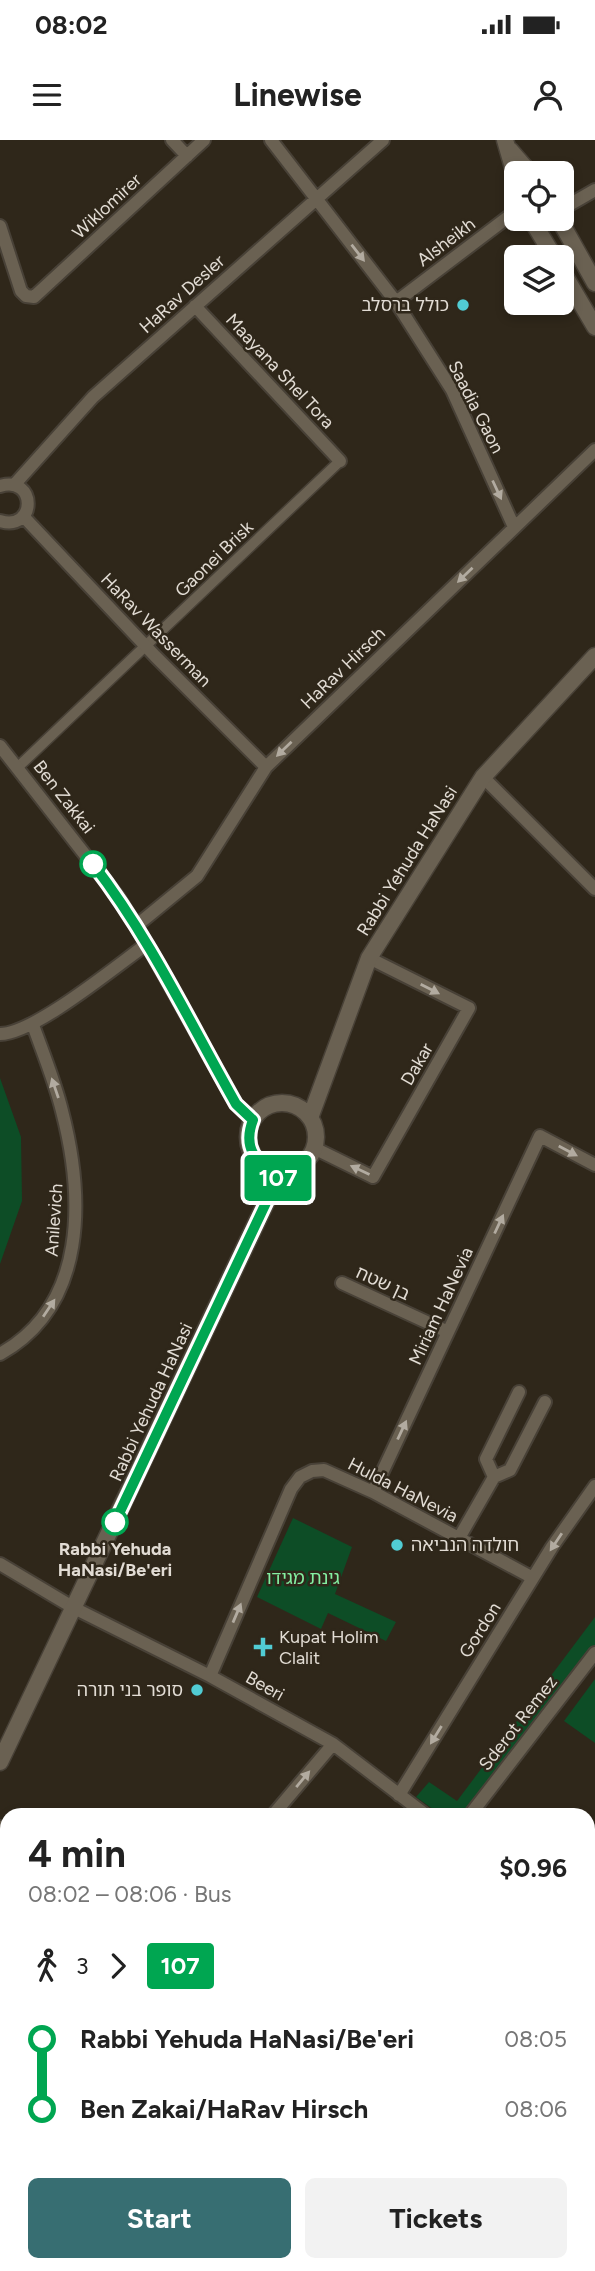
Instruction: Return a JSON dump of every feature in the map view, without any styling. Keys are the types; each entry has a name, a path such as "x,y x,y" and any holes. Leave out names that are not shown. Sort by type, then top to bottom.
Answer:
{"street":[{"path":"172,140 187,156"},
{"name":"Wiklomirer","path":"0,226 21,291 26,296 34,297 204,140"},
{"name":"Saadia Gaon","path":"271,140 396,302 452,390 514,527"},
{"name":"HaRav Desler","path":"14,485 93,397 383,140"},
{"path":"506,142 521,161"},
{"path":"506,142 511,161"},
{"path":"574,202 595,190"},
{"name":"Alsheikh","path":"396,302 504,220"},
{"path":"566,231 595,283"},
{"path":"574,291 595,327"},
{"name":"Maayana Shel Tora","path":"195,306 340,461"},
{"name":"HaRav Hirsch","path":"136,926 197,876 266,767 595,450"},
{"name":"Gaonei Brisk","path":"18,767 340,461"},
{"path":"0,486 20,487 27,497 27,509 23,516 13,523 0,521"},
{"name":"HaRav Wasserman","path":"23,516 266,767"},
{"name":"Rabbi Yehuda HaNasi","path":"310,1118 369,958 483,777 594,657"},
{"name":"Ben Zakkai","path":"0,746 118,897 236,1104 253,1120"},
{"path":"483,777 595,889"},
{"path":"0,1034 10,1034 33,1025 147,944"},
{"name":"Dakar","path":"314,1148 373,1177 469,1008 369,958"},
{"name":"Anilevich","path":"0,1354 29,1334 47,1314 62,1288 72,1254 75,1178 62,1110 33,1025"},
{"path":"292,1105 310,1118 316,1138 314,1148 301,1165 281,1171 270,1169 252,1154 248,1143 253,1120 270,1106 292,1105"},
{"name":"Miriam HaNevia","path":"373,1492 540,1136 595,1166"},
{"name":"Rabbi Yehuda HaNasi","path":"0,1762 281,1171"},
{"name":"בן שטח","path":"342,1283 448,1332"},
{"path":"494,1478 486,1459 519,1392"},
{"path":"459,1538 494,1478 510,1470 545,1402"},
{"name":"Hulda HaNevia","path":"210,1676 291,1489 299,1477 312,1471 324,1470 373,1492 533,1578"},
{"name":"Gordon","path":"399,1795 533,1578 595,1486"},
{"name":"Beeri","path":"0,1564 74,1608 210,1676 333,1744 417,1808"},
{"name":"Sderot Remez","path":"475,1808 595,1653"},
{"path":"279,1808 333,1744"}],"green space":[{"path":"0,1078 21,1137 22,1201 0,1264"},
{"name":"גינת מגידו","path":"293,1518 352,1547 335,1594 396,1622 386,1641 328,1613 321,1629 257,1597"},
{"path":"595,1617 595,1645 470,1808 431,1808 416,1797 429,1782 457,1801"},
{"path":"595,1679 595,1743 564,1721"}],"bus line":[{"name":"107","path":"93,864 118,897 147,944 236,1104 253,1120 248,1143 252,1154 270,1169 281,1171 115,1522"}],"place":[{"name":"כולל ברסלב","path":"463,305"},
{"name":"Rabbi Yehuda HaNasi/Be'eri","path":"115,1522"},
{"name":"חולדה הנביאה","path":"397,1545"},
{"name":"Kupat Holim Clalit","path":"263,1647"},
{"name":"סופר בני תורה","path":"197,1690"}]}
